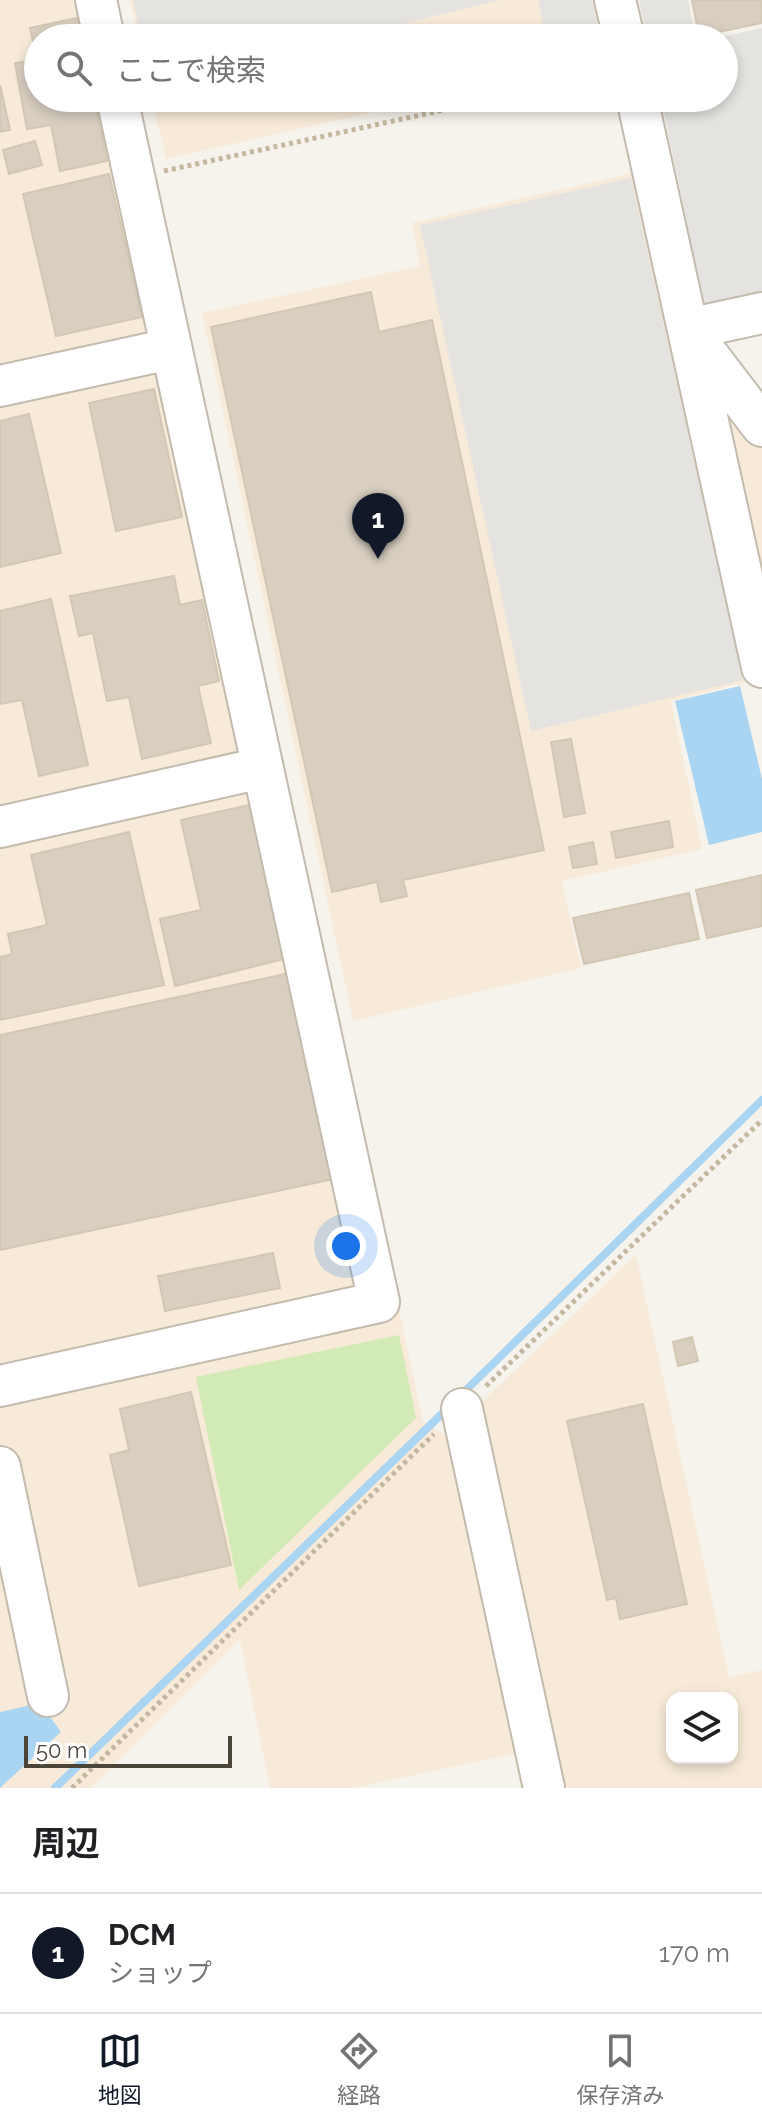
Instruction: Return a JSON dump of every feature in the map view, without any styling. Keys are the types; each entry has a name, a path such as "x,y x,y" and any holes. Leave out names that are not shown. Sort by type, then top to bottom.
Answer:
{"street":[{"path":"96,0 101,24"},
{"path":"615,0 621,24"},
{"path":"0,1386 379,1302 120,112"},
{"path":"640,112 762,667"},
{"path":"688,329 762,313"},
{"path":"688,329 762,426"},
{"path":"0,386 170,349"},
{"path":"0,827 261,768"},
{"path":"462,1409 544,1788"},
{"path":"0,1467 48,1696"}],"path":[{"path":"129,157 153,174 435,112"},
{"path":"72,1788 762,1120"}],"shaded area":[{"path":"0,0 112,0 117,24 24,24 24,112 136,112 282,764 423,1422 446,1436 636,1255 729,1677 762,1670 762,1788 521,1788 514,1754 353,1788 270,1788 240,1639 91,1788 0,1788"},
{"path":"130,0 595,0 600,24 136,24"},
{"path":"133,0 501,0 401,24 138,24"},
{"path":"538,0 592,0 597,24 543,24"},
{"path":"639,0 688,0 693,24 644,24"},
{"path":"762,28 762,292 704,305 664,112 738,112 738,33"},
{"path":"155,112 374,112 166,159"},
{"path":"632,173 745,682 671,701 702,849 562,881 581,968 353,1021 202,313 420,266 412,223"},
{"path":"631,178 743,680 531,731 420,225"},
{"path":"726,398 762,446 762,567"}],"green space":[{"path":"399,1335 416,1418 239,1590 196,1377"}],"water":[{"path":"740,686 762,779 762,832 709,845 675,701"},
{"path":"40,1703 61,1732 0,1788 0,1712"}],"building":[{"path":"692,0 762,0 762,23 738,28 738,24 697,24"},
{"path":"77,18 78,24 49,24"},
{"path":"24,62 24,112 97,112 107,161 60,171 51,125 27,129 15,63"},
{"path":"0,85 10,130 0,132"},
{"path":"35,141 42,165 9,174 3,150"},
{"path":"109,174 142,317 56,336 23,194"},
{"path":"371,292 379,332 432,320 544,850 403,880 407,896 381,902 377,882 332,892 211,327"},
{"path":"154,389 182,517 116,531 89,403"},
{"path":"29,414 61,553 0,567 0,421"},
{"path":"174,576 180,605 202,600 219,681 198,686 211,743 142,759 129,697 107,701 93,633 79,636 70,596"},
{"path":"51,599 88,765 39,776 22,700 0,704 0,611"},
{"path":"571,739 585,813 564,817 551,742"},
{"path":"258,803 292,957 175,986 160,919 201,910 181,820"},
{"path":"669,821 673,847 616,858 611,832"},
{"path":"129,832 164,985 0,1020 0,957 12,954 8,934 47,925 31,855"},
{"path":"593,842 597,864 573,868 569,847"},
{"path":"762,875 762,926 707,938 696,890"},
{"path":"689,893 699,939 584,964 573,918"},
{"path":"290,973 334,1179 0,1250 0,1035"},
{"path":"273,1253 280,1288 165,1311 158,1276"},
{"path":"692,1337 698,1361 678,1366 673,1342"},
{"path":"191,1392 231,1565 139,1586 110,1455 129,1450 120,1409"},
{"path":"643,1404 687,1604 620,1619 616,1598 607,1600 567,1421"}],"waterway":[{"path":"460,1396 762,1100"},
{"path":"55,1788 450,1406"}],"place":[{"name":"DCM","path":"378,559"}]}
